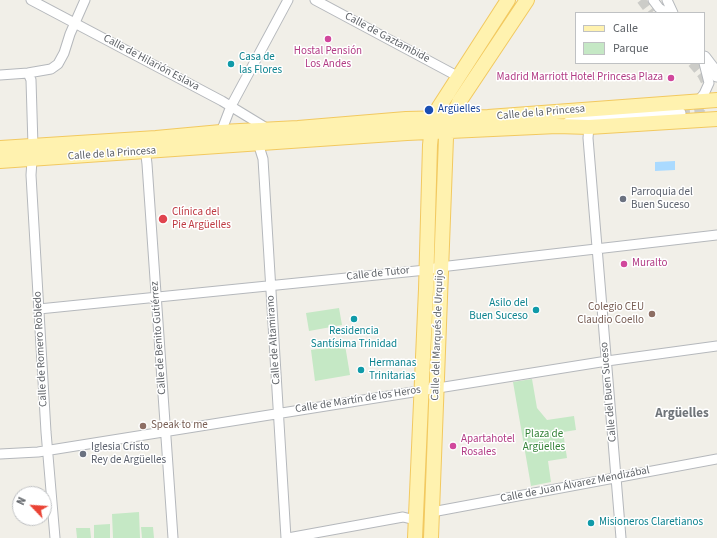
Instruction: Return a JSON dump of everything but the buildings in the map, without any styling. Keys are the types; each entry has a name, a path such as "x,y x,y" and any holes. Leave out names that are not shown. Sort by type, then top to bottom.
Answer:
{"main road":[{"path":"432,125 436,111 508,0"},
{"name":"Calle del Marqués de Urquijo","path":"431,538 444,152 449,125 459,102 526,0"},
{"name":"Calle de la Princesa","path":"449,125 549,113 699,100 717,100"},
{"name":"Calle de la Princesa","path":"0,161 32,153 223,139 268,128 298,128 406,119 432,125 590,127 717,119"},
{"name":"Calle del Marqués de Urquijo","path":"415,538 432,125"},
{"name":"Calle de la Princesa","path":"223,139 258,143 403,133 432,125"},
{"name":"Calle de la Princesa","path":"0,148 32,153"}],"street":[{"name":"Calle de Hilarión Eslava","path":"31,0 231,106 268,128"},
{"path":"0,75 51,69 58,64 64,53 74,23 85,0"},
{"path":"223,139 231,106 288,0"},
{"name":"Calle de Gaztambide","path":"315,0 459,77"},
{"path":"653,0 659,8 665,12"},
{"path":"660,0 671,12"},
{"path":"667,0 672,12"},
{"path":"705,59 717,75"},
{"path":"699,100 704,94 709,83 704,64"},
{"name":"Calle de Romero Robledo","path":"28,72 31,80 31,175 55,538"},
{"name":"Calle de la Princesa","path":"557,126 574,120 681,113"},
{"name":"Calle del Buen Suceso","path":"590,127 588,138 621,538"},
{"name":"Calle de Altamirano","path":"258,143 263,159 287,538"},
{"name":"Calle de Benito Gutiérrez","path":"145,145 173,538"},
{"name":"Calle de Tutor","path":"39,309 426,270 440,267 717,235"},
{"name":"Calle de Martín de los Heros","path":"0,454 48,450 436,387 717,346"},
{"name":"Calle de Juan Álvarez Mendizábal","path":"432,512 717,459"},
{"path":"287,538 403,517 416,522"}],"green space":[{"path":"339,308 342,325 309,331 306,313"},
{"path":"345,345 350,375 315,381 311,350"},
{"name":"Plaza de Argüelles","path":"532,379 537,408 547,420 574,416 576,430 563,432 567,458 548,461 551,482 531,486 513,382"},
{"path":"139,512 140,538 113,538 112,514"},
{"path":"110,524 110,538 94,538 94,525"},
{"path":"141,527 153,527 154,538 142,538"},
{"path":"76,528 90,528 91,538 77,538"}],"water":[{"path":"675,161 675,170 655,171 655,162"}],"tunnel":[{"path":"641,0 650,12"},
{"path":"693,64 702,75 708,87"},
{"path":"681,113 700,110 708,99"}],"place":[{"name":"Hostal Pensión Los Andes","path":"328,39"},
{"name":"Casa de las Flores","path":"231,64"},
{"name":"Madrid Marriott Hotel Princesa Plaza","path":"671,78"},
{"name":"Argüelles","path":"429,110"},
{"name":"Parroquia del Buen Suceso","path":"623,199"},
{"name":"Clínica del Pie Argüelles","path":"163,219"},
{"name":"Muralto","path":"624,264"},
{"name":"Asilo del Buen Suceso","path":"536,310"},
{"name":"Colegio CEU Claudio Coello","path":"652,314"},
{"name":"Residencia Santísima Trinidad","path":"354,319"},
{"name":"Hermanas Trinitarias","path":"361,370"},
{"name":"Speak to me","path":"143,426"},
{"name":"Apartahotel Rosales","path":"453,446"},
{"name":"Iglesia Cristo Rey de Argüelles","path":"83,454"},
{"name":"Misioneros Claretianos","path":"591,523"}],"district":[{"name":"Argüelles","path":"682,414"}]}
